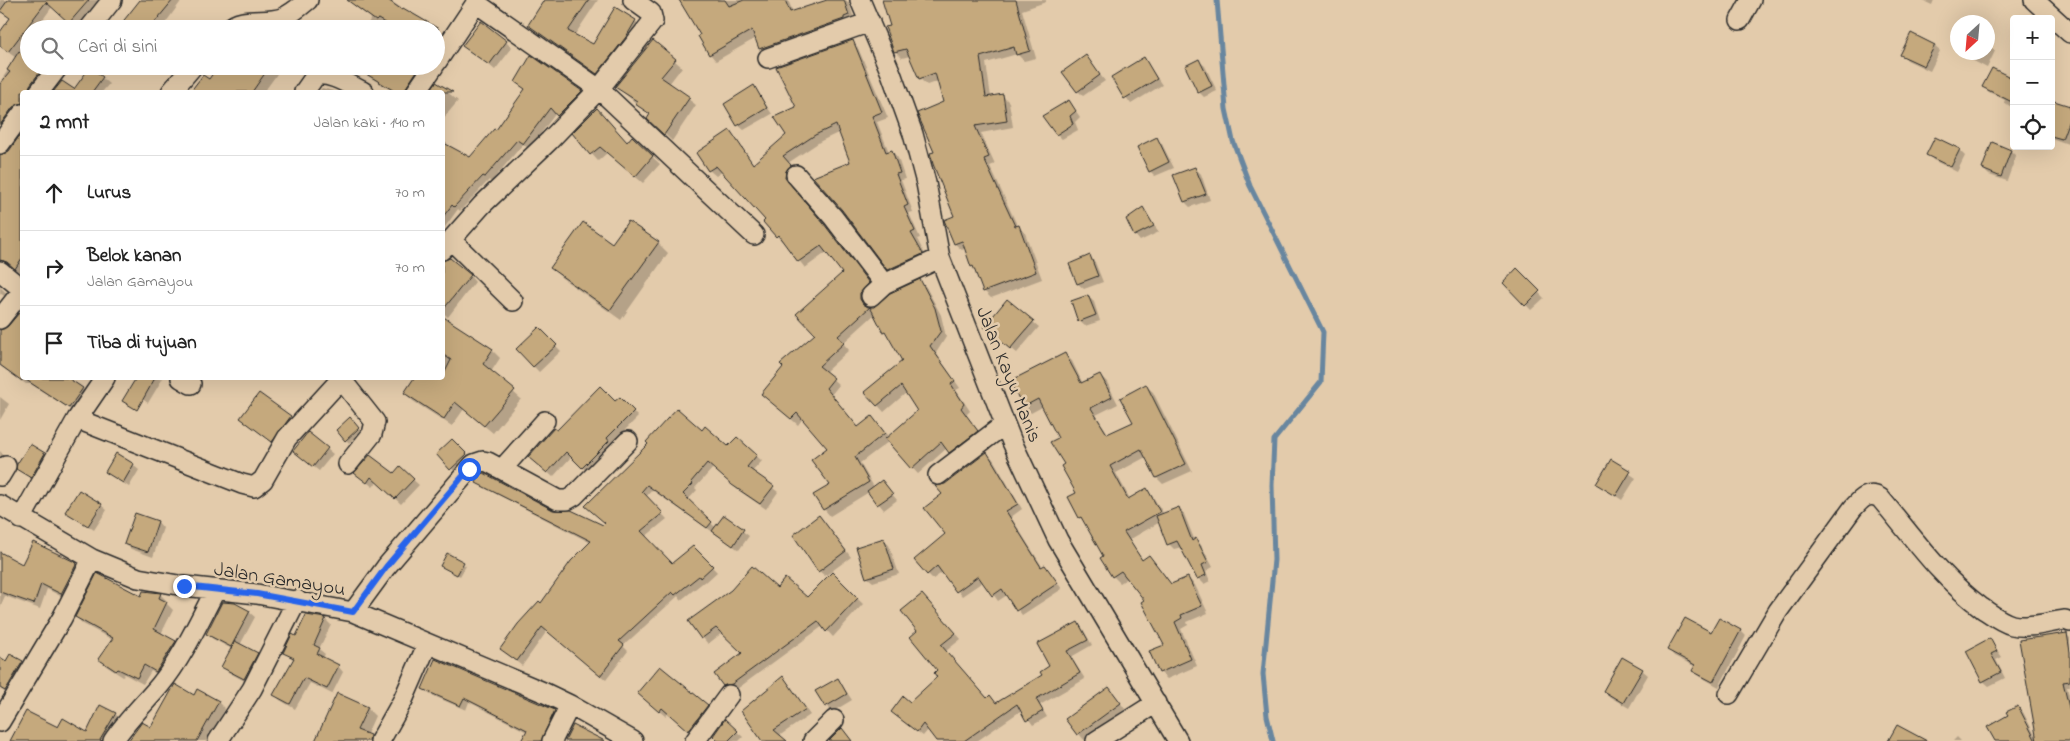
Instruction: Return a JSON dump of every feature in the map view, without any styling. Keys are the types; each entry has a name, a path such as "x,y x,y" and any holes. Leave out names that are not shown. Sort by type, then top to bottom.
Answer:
{"street":[{"path":"272,20 283,18 308,0"},
{"path":"513,301 447,245 482,205 599,90 653,21 651,13 633,0"},
{"name":"Jalan Kayu Manis","path":"860,0 891,73 913,134 926,183 940,258 1005,424 1058,540 1178,741"},
{"path":"1740,20 1751,0"},
{"path":"2034,0 2070,33"},
{"path":"445,49 476,1 599,90 754,235"},
{"path":"94,20 103,3"},
{"path":"768,58 870,22"},
{"path":"41,90 53,75"},
{"path":"173,90 185,75"},
{"path":"305,90 316,75"},
{"path":"325,75 334,77 360,90"},
{"path":"417,90 428,75"},
{"path":"0,144 20,117"},
{"path":"796,175 834,217 878,290 940,258"},
{"path":"0,271 20,288"},
{"path":"0,319 20,293"},
{"path":"21,518 78,419 104,380"},
{"path":"78,419 254,487 263,480 291,433 340,380"},
{"path":"344,380 375,422 372,434 348,464"},
{"path":"502,469 545,421"},
{"path":"938,475 1005,424"},
{"path":"353,612 386,567 474,464 483,461 502,469 558,500 567,500 574,496 628,441"},
{"path":"1729,694 1778,612 1836,529 1853,508 1868,495 1874,494 1880,498 1925,555 1959,591 1993,615 2011,624 2021,626 2065,620 2070,622"},
{"name":"Jalan Gamayou","path":"0,505 92,559 138,578 184,586 297,600 353,612 386,624 427,645 462,658 570,705 633,741"},
{"path":"0,722 62,618 92,559"},
{"path":"114,741 160,684 188,642 216,589"},
{"path":"218,741 252,689 297,600"},
{"path":"380,741 403,700 427,645"},
{"path":"695,741 729,695"},
{"path":"1096,741 1156,703"},
{"path":"552,741 570,705"},
{"path":"813,741 834,720"}],"building":[{"path":"8,0 89,0 72,20 66,20 46,2 32,20 20,20 20,36 8,52 0,46 0,32 10,18 0,11"},
{"path":"140,0 173,0 156,20 124,20"},
{"path":"347,0 388,0 402,10 403,8 424,20 378,19 375,20"},
{"path":"544,0 589,0 568,31 593,44 615,7 636,20 626,37 597,74 528,25"},
{"path":"679,0 725,0 729,6 744,0 785,0 790,12 827,0 844,0 849,15 844,17 844,19 759,49 752,30 709,55 698,36 700,35"},
{"path":"882,0 1016,0 1030,51 1016,55 1014,47 980,57 986,97 1003,94 1007,121 975,126 989,157 984,159 1015,226 1019,225 1036,272 983,292 973,266 971,267 962,241 954,244 944,220 954,216 933,164 930,153 934,152 917,113 943,102 935,73 919,79 906,49 894,52 885,27 890,26"},
{"path":"481,21 507,41 489,65 462,46"},
{"path":"1911,33 1935,45 1924,66 1900,55"},
{"path":"653,40 676,59 661,77 690,97 664,135 647,119 650,114 635,104 637,101 615,87"},
{"path":"853,40 882,112 872,116 886,152 892,150 900,173 896,174 908,205 904,207 915,231 911,233 923,254 887,270 842,210 813,177 850,162 836,125 815,135 783,156 791,165 786,171 785,178 824,224 869,283 860,293 860,299 863,304 870,307 838,336 844,343 819,366 834,378 826,388 858,427 872,416 885,433 855,457 869,482 823,510 813,495 830,485 811,460 827,448 797,413 791,419 761,394 783,367 780,364 815,334 796,314 842,273 821,246 798,262 778,235 776,237 763,222 765,220 716,166 708,171 696,153 730,130 753,164 786,135 774,117 796,107 776,67"},
{"path":"19,51 20,75 38,75 29,90 20,90 20,104 13,107 0,125 0,84 10,72 7,70"},
{"path":"531,55 582,91 557,116 550,108 523,144 517,140 485,177 483,176 445,214 445,144 470,157 494,129 496,130 525,89 515,82"},
{"path":"1086,55 1100,75 1077,92 1062,72"},
{"path":"1144,57 1157,79 1124,99 1111,77"},
{"path":"1199,59 1212,86 1198,93 1185,66"},
{"path":"1992,68 2010,77 2010,101 1982,87"},
{"path":"84,75 100,75 103,77 93,90 55,90 62,81 74,89"},
{"path":"203,75 209,79 212,75 264,75 253,90 192,90"},
{"path":"368,75 414,75 406,90 393,90"},
{"path":"436,82 453,92 445,92 445,90 430,90"},
{"path":"754,85 767,108 737,126 724,104"},
{"path":"1069,100 1076,111 1070,116 1073,124 1056,135 1042,116"},
{"path":"2055,101 2070,106 2070,117 2062,139 2055,137"},
{"path":"597,108 627,142 632,136 653,156 635,177 600,147 590,155 572,133"},
{"path":"20,135 20,261 15,269 7,262 0,260 0,155 9,151"},
{"path":"1157,137 1169,162 1149,172 1137,147"},
{"path":"1935,137 1960,149 1951,167 1926,155"},
{"path":"1992,142 2011,150 2001,177 1982,169"},
{"path":"1195,167 1206,194 1184,202 1173,175"},
{"path":"1143,207 1154,226 1134,236 1126,219"},
{"path":"628,221 659,242 610,310 550,268 583,222 612,243"},
{"path":"1090,255 1098,276 1077,284 1069,264"},
{"path":"450,258 471,275 445,307 445,260"},
{"path":"1517,268 1540,291 1525,306 1503,283"},
{"path":"920,279 935,308 941,331 930,346 955,381 951,384 964,404 961,408 978,431 949,453 941,442 911,469 885,439 917,411 901,386 877,406 864,392 902,361 885,331 883,332 870,307 874,307 890,293"},
{"path":"1088,295 1096,315 1078,322 1071,301"},
{"path":"1007,299 1034,321 1010,349 984,327"},
{"path":"20,314 20,380 0,365 0,330 8,326"},
{"path":"445,318 493,349 483,364 515,390 484,426 455,402 444,419 404,393 413,380 445,380 445,372 451,360 445,356"},
{"path":"539,327 557,345 533,367 516,349"},
{"path":"1065,353 1081,383 1100,374 1112,397 1091,408 1107,434 1133,422 1120,398 1146,384 1186,464 1156,478 1141,449 1110,466 1128,499 1147,488 1160,512 1124,532 1142,560 1149,555 1171,584 1188,577 1202,606 1181,615 1182,618 1175,622 1191,659 1159,673 1149,651 1164,645 1141,602 1144,600 1121,571 1112,577 1100,558 1103,556 1068,497 1076,493 1061,466 1064,464 1050,442 1058,438 1038,399 1023,407 1010,381"},
{"path":"26,380 71,380 83,388 69,408"},
{"path":"135,380 154,380 137,410 122,401"},
{"path":"600,386 615,401 620,397 634,411 607,438 609,441 582,468 566,452 547,473 528,457 554,428 557,430"},
{"path":"259,393 291,416 272,442 240,418"},
{"path":"677,408 702,430 705,426 728,446 737,437 757,455 747,467 774,486 760,504 732,485 707,463 691,482 693,484 683,494 712,522 707,528 647,485 642,491 663,513 641,531 672,563 693,546 713,566 700,578 699,576 675,595 672,592 619,641 624,645 600,676 542,627 517,661 500,649 518,624 539,601 541,603 571,561 591,541 476,483 480,474 484,473 553,510 571,510 603,525 605,523 585,506 648,444 646,442"},
{"path":"350,417 359,428 345,441 336,430"},
{"path":"308,432 328,448 313,467 293,451"},
{"path":"452,439 467,454 450,470 436,454"},
{"path":"30,444 45,453 31,478 16,469 17,464"},
{"path":"987,452 1018,504 1006,511 1041,567 1045,565 1058,583 1016,611 1002,589 992,596 978,576 956,592 937,566 927,575 914,560 945,534 924,508 942,494 935,486 945,484"},
{"path":"116,453 134,464 123,483 105,472"},
{"path":"370,455 394,473 400,466 414,479 395,499 371,477 367,483 354,473"},
{"path":"1611,459 1631,471 1616,496 1596,484"},
{"path":"882,480 893,494 877,505 867,491"},
{"path":"79,490 102,504 88,526 65,512"},
{"path":"1179,507 1192,541 1196,538 1208,562 1202,565 1206,575 1197,579 1177,541 1167,545 1156,516"},
{"path":"135,513 158,521 148,552 124,544"},
{"path":"724,515 744,529 733,546 712,531"},
{"path":"819,515 846,551 818,572 793,535"},
{"path":"884,538 894,569 866,578 856,547"},
{"path":"33,542 77,563 61,594 41,584 34,604 0,592 0,552 22,564"},
{"path":"447,553 464,562 457,575 440,566"},
{"path":"752,566 777,588 785,578 807,597 832,572 858,598 826,632 818,621 732,684 723,686 714,674 742,653 716,628 701,639 688,621 731,590"},
{"path":"97,573 141,596 143,591 161,593 159,598 167,602 154,629 176,641 156,672 144,665 137,678 118,669 116,671 98,659 113,638 75,617"},
{"path":"922,594 956,633 941,645 987,698 990,695 996,703 1042,675 1040,672 1049,666 1037,644 1078,622 1088,640 1067,651 1080,673 1036,699 1043,711 1026,721 1017,704 964,741 936,741 923,724 917,732 891,712 903,696 910,702 937,677 934,673 937,670 910,637 917,631 901,611"},
{"path":"222,602 235,603 250,611 231,647 206,634"},
{"path":"306,615 326,618 314,645 320,648 317,654 339,665 327,689 304,678 290,704 273,695 294,658 283,653 292,634 296,636"},
{"path":"1685,618 1711,632 1719,618 1741,630 1713,682 1692,671 1695,665 1667,650"},
{"path":"2067,633 2070,652 2070,681 2063,682 2070,712 2070,741 2037,741 2019,640"},
{"path":"1990,638 1997,651 1991,654 2001,672 1982,682 1966,651"},
{"path":"235,641 258,653 244,679 221,667"},
{"path":"10,654 23,661 5,691 0,688 0,657 6,661"},
{"path":"1622,657 1643,669 1623,703 1603,691"},
{"path":"435,659 555,710 541,741 521,741 527,730 464,698 460,706 422,689"},
{"path":"660,666 708,705 688,731 662,708 659,712 637,693"},
{"path":"783,676 806,709 774,730 787,741 762,741 741,711"},
{"path":"838,678 847,694 825,707 815,691"},
{"path":"175,684 194,695 197,689 219,701 197,741 128,741 142,722 151,727"},
{"path":"1109,687 1121,703 1077,735 1065,719"},
{"path":"337,693 368,707 357,730 370,735 369,741 315,741"},
{"path":"100,705 116,713 100,740 102,741 10,741 26,711 58,727 63,718 87,732"},
{"path":"2018,706 2036,741 1995,741 1987,727 2008,715 2006,712"},
{"path":"725,719 738,731 728,741 718,741 713,736"},
{"path":"573,725 605,741 565,741"},
{"path":"1897,725 1927,741 1888,741"},
{"path":"842,728 852,741 829,741"}],"waterway":[{"path":"1217,0 1226,109 1233,141 1250,186 1323,332 1321,382 1274,440 1272,485 1274,560 1263,674 1267,716 1273,741"}],"route":[{"path":"184,586 297,600 353,612 386,567 469,469"}]}
